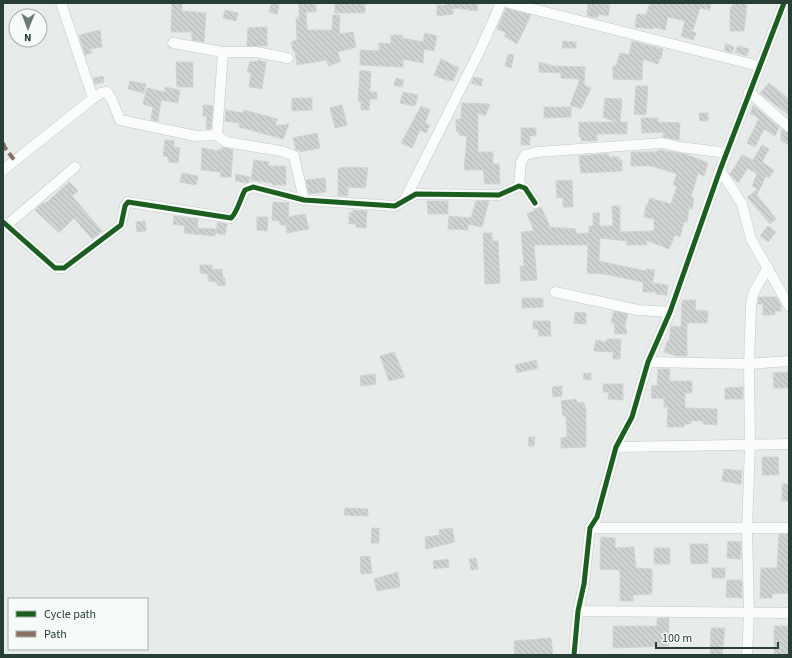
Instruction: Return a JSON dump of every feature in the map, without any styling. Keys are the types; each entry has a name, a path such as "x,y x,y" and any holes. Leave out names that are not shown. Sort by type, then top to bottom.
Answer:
{"street":[{"path":"61,3 93,98"},
{"path":"404,201 481,48 501,3"},
{"path":"509,3 759,66"},
{"path":"574,655 578,611 584,584 590,528 597,517 616,447 632,417 648,362 670,312 726,153 784,3"},
{"path":"173,43 223,52 256,52 288,58"},
{"path":"217,135 223,52"},
{"path":"3,170 93,98 101,93 107,92 120,120 196,136 217,135 226,142 281,151 294,156 304,200"},
{"path":"749,92 789,127"},
{"path":"519,186 521,162 525,155 537,152 663,143 680,147 726,153"},
{"path":"75,167 5,223 55,268 64,268 121,225 125,206 128,202 231,218 235,215 239,200 245,190 253,187 304,200 395,206 416,194 499,195 519,186 525,188 535,203"},
{"path":"720,170 742,204 751,239 789,306"},
{"path":"747,655 749,614 747,529 750,446 749,364 753,294 768,268"},
{"path":"555,292 638,310 670,312"},
{"path":"648,362 749,364 789,361"},
{"path":"616,447 750,446 789,444"},
{"path":"590,528 789,528"},
{"path":"578,611 749,614 789,613"}],"building":[{"path":"172,3 182,3 182,11 206,13 204,42 192,40 192,32 171,32"},
{"path":"271,3 279,5 277,14 269,12"},
{"path":"299,3 316,3 316,12 306,12 307,30 332,30 333,15 340,15 339,34 353,32 356,47 337,52 341,61 329,66 326,60 297,65 295,51 293,51 291,42 297,40 296,18 299,18"},
{"path":"335,3 365,3 365,13 335,13"},
{"path":"445,3 478,3 477,11 453,8 453,14 437,16 437,5 445,6"},
{"path":"588,3 610,5 608,16 598,14 598,18 587,16"},
{"path":"650,3 711,3 710,10 700,8 693,30 688,30 696,33 693,40 681,36 685,21 668,17 665,30 653,27 653,29 635,27 637,14 646,15"},
{"path":"733,3 747,3 744,31 730,31 730,7 732,7"},
{"path":"506,8 531,15 517,44 504,36 506,33 497,29"},
{"path":"225,10 238,13 236,21 223,18"},
{"path":"267,27 267,46 247,46 248,28"},
{"path":"100,30 102,47 90,49 92,53 85,55 79,35"},
{"path":"425,33 437,36 434,51 424,49 423,63 403,59 403,67 360,65 360,50 379,51 379,43 391,44 391,35 402,35 402,38 423,42"},
{"path":"563,41 576,42 576,48 562,48"},
{"path":"632,41 663,49 661,59 659,58 658,64 643,59 642,80 613,79 613,66 616,66 620,53 629,55"},
{"path":"726,44 734,47 732,53 724,50"},
{"path":"738,46 749,49 747,56 735,52"},
{"path":"508,54 514,55 511,68 505,66"},
{"path":"441,59 459,68 453,81 449,81 434,75"},
{"path":"257,60 266,62 262,89 249,87 251,73 247,72 250,61 257,62"},
{"path":"176,62 193,62 193,87 177,87"},
{"path":"539,62 553,66 585,67 584,85 591,88 581,109 570,105 580,79 561,78 561,73 539,72"},
{"path":"360,70 371,72 370,92 377,92 377,99 370,99 369,110 361,110 361,102 358,101"},
{"path":"103,76 104,82 95,84 93,78"},
{"path":"474,77 483,79 481,86 471,83"},
{"path":"396,78 404,80 402,87 394,85"},
{"path":"130,81 146,84 144,93 128,89"},
{"path":"769,83 789,99 789,115 760,93"},
{"path":"636,86 648,86 646,115 634,114"},
{"path":"165,87 180,90 178,103 161,100 158,121 151,120 153,107 143,104 147,88 165,92"},
{"path":"403,92 418,95 415,106 400,103"},
{"path":"292,98 312,98 312,110 292,111"},
{"path":"605,98 622,99 620,122 627,122 627,134 597,134 597,141 581,141 581,137 579,137 579,122 616,122 603,117"},
{"path":"462,103 490,104 485,116 478,113 478,152 493,152 493,164 499,164 500,184 485,184 483,170 464,170 467,136 459,135 459,132 456,131 456,119 460,120"},
{"path":"203,105 213,106 211,129 206,129 207,116 203,116"},
{"path":"342,105 347,125 335,128 330,108"},
{"path":"753,105 779,127 775,136 764,129 755,147 747,143 759,118 750,114"},
{"path":"421,106 430,110 425,123 430,125 426,133 420,130 412,148 401,143"},
{"path":"544,107 571,107 571,117 544,118"},
{"path":"226,110 243,113 244,110 277,119 275,126 289,124 283,139 239,127 240,123 225,121"},
{"path":"699,113 708,113 708,121 700,121"},
{"path":"641,118 658,118 658,122 680,123 679,140 663,137 664,132 642,133"},
{"path":"521,128 536,128 536,136 530,136 530,145 521,145"},
{"path":"781,129 789,133 789,145 781,140"},
{"path":"317,133 320,148 300,152 300,150 296,150 293,138"},
{"path":"165,140 174,141 174,147 180,148 178,163 168,162 168,157 163,156"},
{"path":"762,145 769,149 762,162 774,170 769,178 766,176 757,195 776,219 770,224 747,197 758,189 752,186 757,174 748,168 738,183 730,174 742,155 753,160"},
{"path":"222,147 233,150 231,177 220,177 221,172 201,170 202,148 218,151 218,149 222,150"},
{"path":"658,150 685,154 708,163 704,176 698,173 691,197 694,198 692,209 689,208 687,222 684,222 680,237 675,235 669,249 646,240 647,245 627,245 627,241 600,238 599,261 646,271 646,269 655,270 652,283 668,285 667,295 656,294 656,292 643,292 643,282 604,274 587,273 588,245 534,245 537,280 521,281 520,266 524,266 521,232 534,231 527,214 541,207 550,227 576,229 576,234 589,233 589,226 593,226 593,213 600,213 599,226 613,226 612,206 620,206 620,232 654,231 654,219 644,217 646,205 650,198 671,204 677,186 673,185 677,174 651,166 631,166 631,152 657,152"},
{"path":"608,154 609,157 619,157 619,160 622,160 622,171 581,173 579,156"},
{"path":"254,160 269,162 268,166 286,166 286,185 273,185 272,183 251,180"},
{"path":"338,168 368,168 365,188 348,187 348,196 338,196"},
{"path":"182,173 198,176 196,185 180,182"},
{"path":"236,174 250,177 249,182 245,183 235,181"},
{"path":"325,178 326,192 309,194 306,180"},
{"path":"572,180 573,207 563,207 563,197 557,198 556,181"},
{"path":"69,182 78,191 72,196 102,231 92,239 74,218 59,233 35,210 44,202 45,204"},
{"path":"427,201 448,201 448,214 428,214"},
{"path":"476,201 489,201 482,227 468,224 468,230 448,229 449,216 471,218"},
{"path":"273,202 289,203 288,217 305,214 309,229 287,233 286,225 280,225 280,221 272,220"},
{"path":"352,210 367,211 366,228 356,227 356,224 349,224 349,213 352,213"},
{"path":"174,216 198,219 197,228 215,229 215,236 184,233 185,226 173,224"},
{"path":"257,217 268,217 267,231 257,230"},
{"path":"145,221 146,231 137,232 136,222"},
{"path":"218,222 227,224 225,235 215,233"},
{"path":"768,226 776,232 768,242 760,236"},
{"path":"483,233 492,233 492,241 498,241 500,283 485,284"},
{"path":"200,265 212,265 212,270 222,269 223,278 225,278 225,286 217,285 217,282 208,281 208,274 200,273"},
{"path":"759,297 776,297 781,305 781,311 775,311 775,315 763,315 763,304 758,304"},
{"path":"522,298 543,298 543,307 522,308"},
{"path":"682,300 696,300 695,310 708,311 707,323 687,323 687,356 676,356 664,352 667,341 669,341 671,326 681,327"},
{"path":"614,311 628,314 624,328 626,328 627,334 615,334 614,323 611,322"},
{"path":"575,312 586,313 586,324 574,323"},
{"path":"533,321 550,321 551,336 539,336 538,329 533,329"},
{"path":"607,339 621,339 620,359 613,359 613,352 594,351 596,340 606,342"},
{"path":"394,352 405,377 389,381 380,356"},
{"path":"536,360 538,368 517,373 515,365"},
{"path":"658,369 670,369 669,381 692,381 692,393 685,393 685,408 717,409 717,425 703,424 703,421 691,421 691,424 684,424 684,427 667,427 668,407 664,407 664,399 651,398 652,385 657,386"},
{"path":"789,372 789,388 774,388 773,373"},
{"path":"584,373 591,373 591,380 583,379"},
{"path":"375,374 376,384 361,386 360,376"},
{"path":"603,384 623,384 623,400 608,399 609,392 603,392"},
{"path":"562,386 562,396 553,397 552,387"},
{"path":"743,387 743,399 725,399 725,388"},
{"path":"576,399 577,403 583,402 586,409 586,447 561,448 561,438 567,437 566,416 563,416 561,401"},
{"path":"529,437 535,437 534,446 528,446"},
{"path":"762,457 778,457 779,475 762,475"},
{"path":"724,469 742,471 741,484 722,481"},
{"path":"782,484 789,484 789,501 782,501"},
{"path":"345,508 368,509 368,516 344,515"},
{"path":"372,528 379,528 379,543 371,543"},
{"path":"452,528 455,542 426,549 425,537 440,535 439,530"},
{"path":"779,534 789,534 789,593 772,594 772,598 760,598 761,568 777,568"},
{"path":"601,537 615,538 615,548 634,547 636,568 652,569 652,594 633,595 633,601 620,601 620,570 600,569"},
{"path":"728,541 741,542 741,559 727,558"},
{"path":"690,544 708,544 708,563 691,564"},
{"path":"654,548 670,548 670,564 654,564"},
{"path":"370,556 372,573 361,574 360,557"},
{"path":"476,558 478,569 471,570 469,559"},
{"path":"448,559 449,567 434,569 433,561"},
{"path":"712,568 725,568 725,578 712,578"},
{"path":"398,572 400,587 377,591 374,579"},
{"path":"727,580 742,580 742,598 726,597"},
{"path":"657,618 669,618 669,646 613,648 613,626 657,626"},
{"path":"774,626 789,626 789,655 774,655"},
{"path":"711,628 725,628 722,655 710,655"},
{"path":"551,638 553,655 515,655 514,641"}],"marked path":[{"path":"3,143 15,161"}],"cycle path":[{"path":"574,655 578,611 584,584 590,528 597,517 616,447 632,417 648,362 670,312 720,170 784,3"},
{"path":"3,222 55,268 64,268 121,225 125,206 128,202 231,218 245,190 253,187 304,200 395,206 416,194 499,195 519,186 525,188 535,203"}]}
